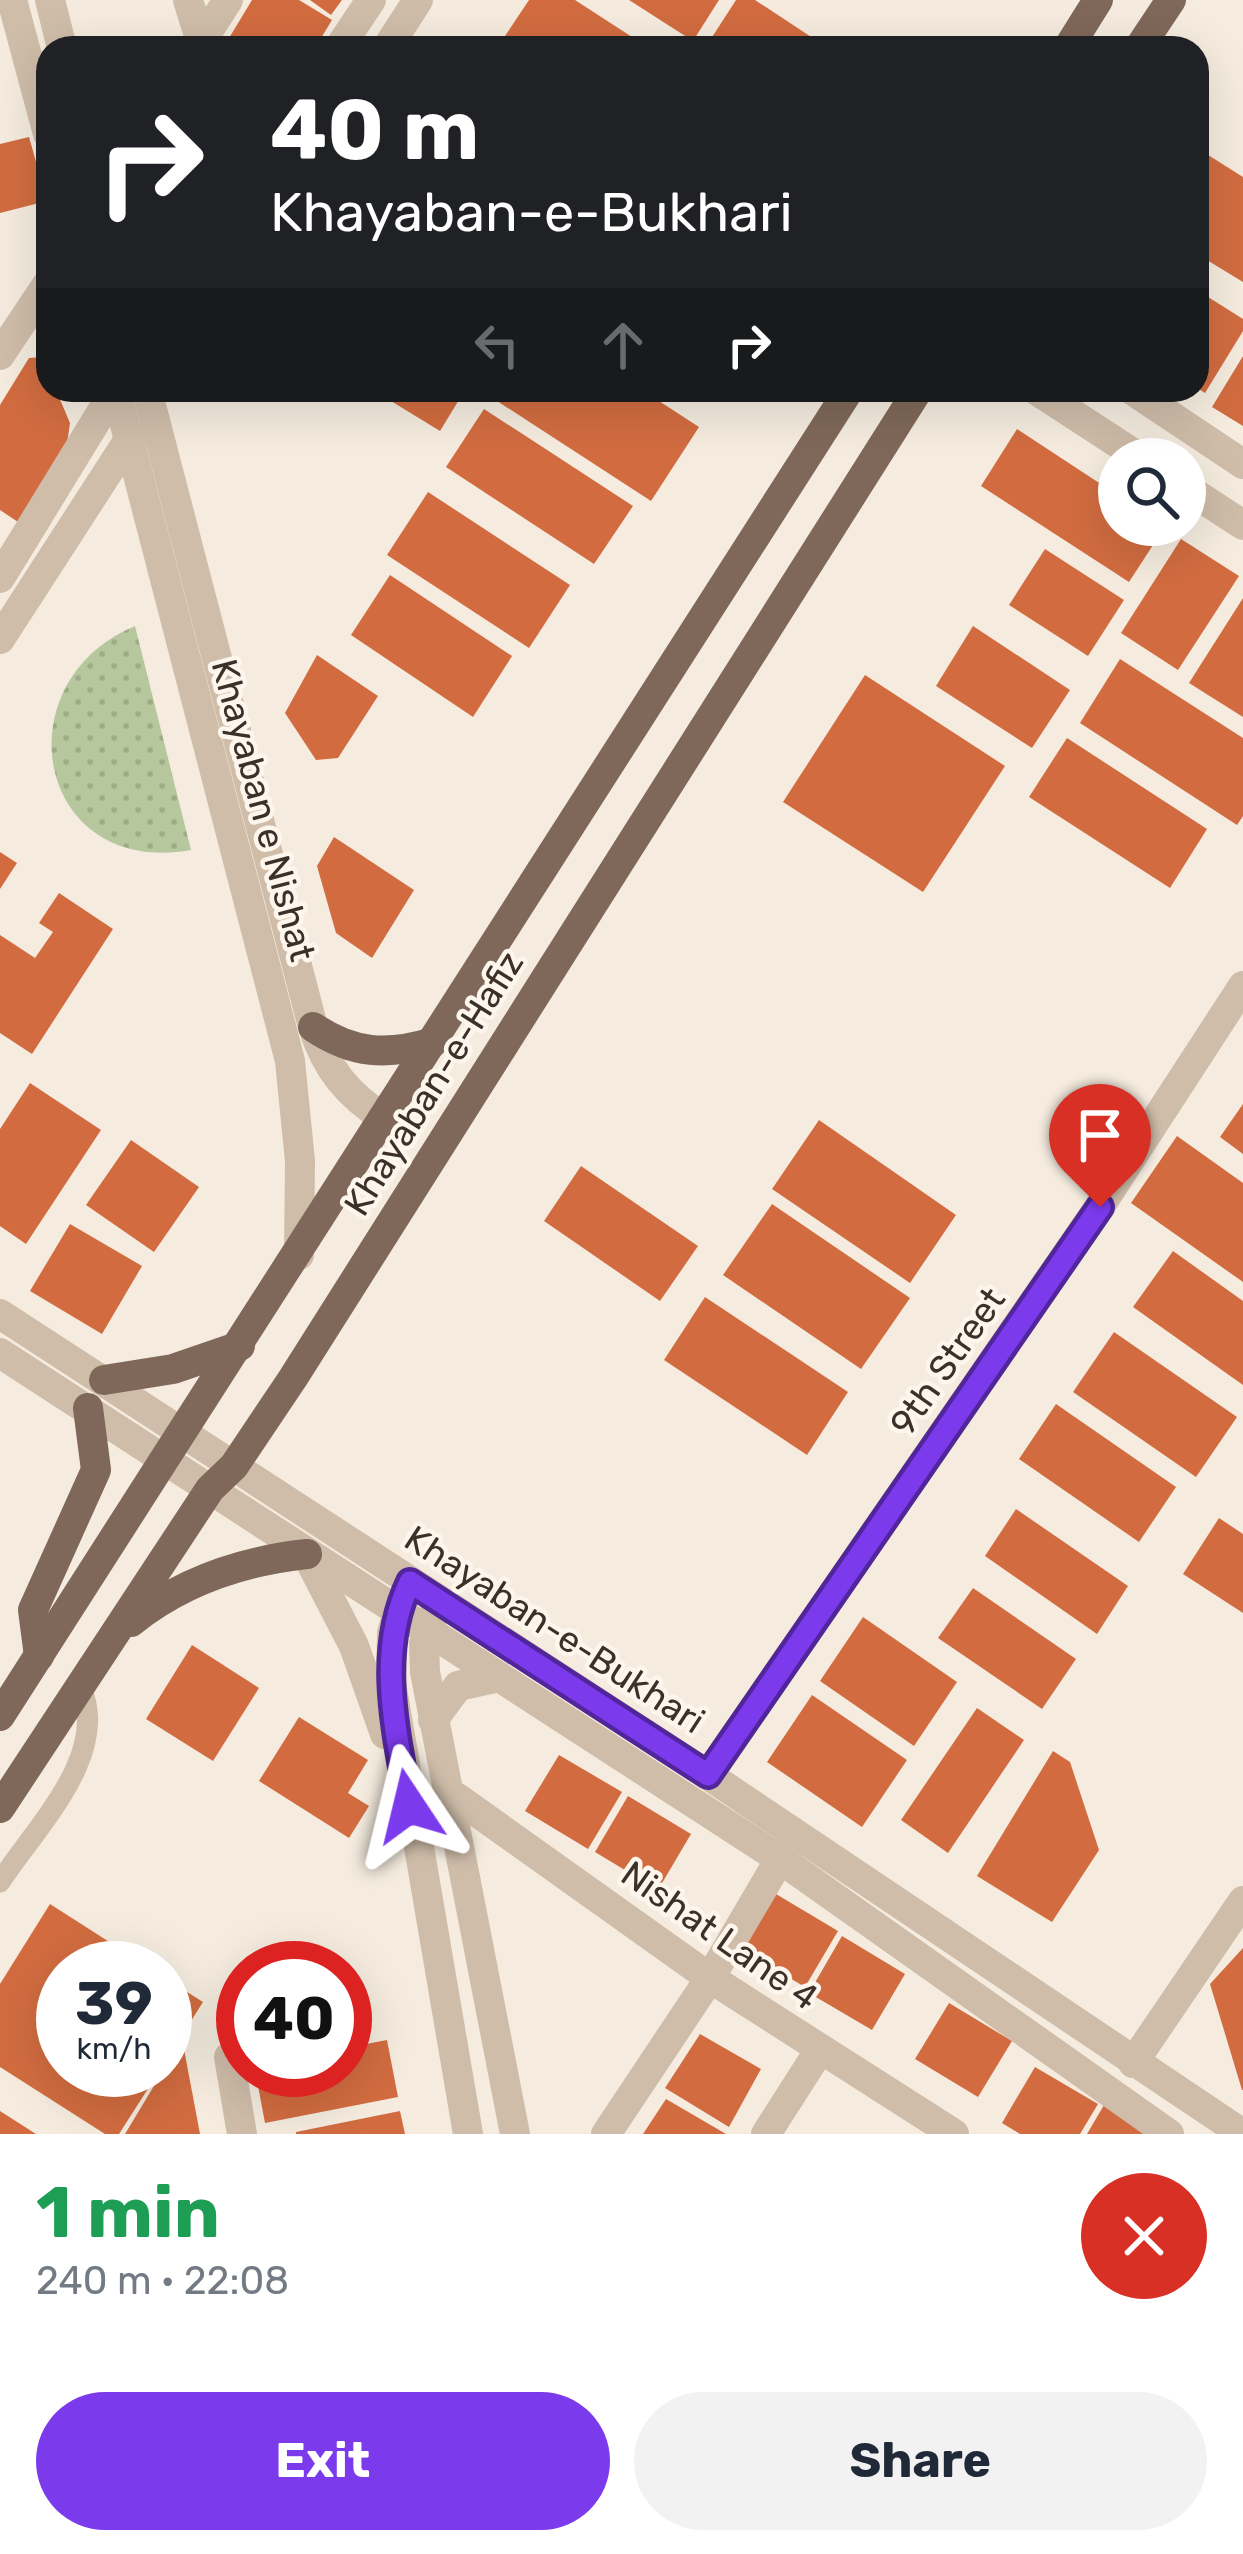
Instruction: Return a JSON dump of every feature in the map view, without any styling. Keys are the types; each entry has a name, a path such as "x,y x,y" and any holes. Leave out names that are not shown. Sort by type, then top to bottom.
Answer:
{"main road":[{"path":"1076,36 1098,0"},
{"path":"1147,36 1171,0"},
{"name":"Khayaban-e-Hafiz","path":"0,1716 841,402"},
{"name":"Khayaban-e-Hafiz","path":"0,1808 210,1489 234,1466 910,402"},
{"path":"313,1027 358,1050 384,1053 433,1042"},
{"path":"104,1380 173,1369 240,1346"},
{"path":"39,1656 33,1610 96,1470 88,1408"},
{"path":"113,1637 156,1604 203,1579 272,1558 307,1554"}],"street":[{"path":"13,0 36,88"},
{"path":"50,0 59,36"},
{"path":"188,0 197,36"},
{"path":"205,36 228,0"},
{"path":"347,36 371,0"},
{"path":"395,36 418,0"},
{"path":"0,355 36,301"},
{"path":"0,578 109,402"},
{"name":"Khayaban e Nishat","path":"119,402 290,1061 300,1161 299,1255"},
{"path":"0,639 149,402"},
{"name":"Khayaban e Nishat","path":"155,402 313,1027 332,1074 357,1101 385,1119"},
{"path":"1054,402 1110,438"},
{"path":"1150,402 1243,464"},
{"path":"1206,501 1243,525"},
{"name":"9th Street","path":"708,1775 1100,1207 1243,986"},
{"name":"Khayaban-e-Bukhari","path":"0,1314 234,1466 403,1595 426,1632 780,1859 1169,2134"},
{"name":"Khayaban-e-Bukhari","path":"0,1352 307,1554 403,1595 439,1600 708,1775 1230,2130"},
{"path":"307,1554 354,1646 376,1719 401,1760"},
{"path":"403,1595 390,1660 401,1760 468,2134"},
{"path":"439,1600 426,1632 425,1672 515,2134"},
{"path":"433,1720 458,1687 499,1677"},
{"name":"Nishat Lane 4","path":"446,1798 456,1797 819,2050 914,2124 953,2134"},
{"path":"606,2134 710,1978 780,1859"},
{"path":"1133,2063 1243,1901"},
{"path":"766,2134 819,2050"},
{"path":"236,2097 242,2134"}],"lane":[{"path":"0,1882 84,1754 92,1724 80,1686"}],"green space":[{"path":"135,626 191,850 139,851 98,835 70,806 54,770 53,729 65,689 92,653"}],"building":[{"path":"252,0 299,0 332,20 322,36 230,36"},
{"path":"310,0 342,0 331,15"},
{"path":"529,0 575,0 630,36 505,36"},
{"path":"629,0 719,0 696,36 685,36"},
{"path":"736,0 755,0 810,36 713,36"},
{"path":"29,137 36,162 36,204 0,213 0,144"},
{"path":"1209,156 1243,177 1243,282 1209,261"},
{"path":"1209,298 1243,319 1243,331 1209,386"},
{"path":"1243,356 1243,426 1212,407"},
{"path":"36,357 36,402 61,402 70,423 67,444 21,524 0,510 0,405 29,358"},
{"path":"393,402 458,402 440,431"},
{"path":"499,402 660,402 699,427 651,501"},
{"path":"484,409 633,506 594,564 446,467"},
{"path":"1017,429 1098,482 1098,546 1152,546 1129,582 981,486"},
{"path":"428,492 570,585 529,648 387,555"},
{"path":"1177,546 1192,546 1239,576 1178,670 1121,633"},
{"path":"1045,549 1124,600 1088,656 1009,605"},
{"path":"390,575 512,656 473,717 351,635"},
{"path":"1243,598 1243,717 1189,683"},
{"path":"973,626 1070,690 1032,748 936,686"},
{"path":"317,655 378,696 338,758 316,760 285,713"},
{"path":"1120,659 1243,738 1243,816 1237,825 1080,723"},
{"path":"865,675 1005,766 923,892 783,802"},
{"path":"1067,738 1207,829 1170,888 1029,797"},
{"path":"334,837 414,890 372,958 336,933 317,866"},
{"path":"0,852 17,863 0,889"},
{"path":"59,893 113,929 32,1054 0,1033 0,935 35,958 53,932 39,923"},
{"path":"30,1083 101,1130 26,1244 0,1226 0,1129"},
{"path":"1243,1104 1243,1154 1220,1137"},
{"path":"819,1120 956,1215 910,1283 772,1189"},
{"path":"1177,1136 1243,1183 1243,1282 1131,1203"},
{"path":"131,1140 199,1187 154,1252 86,1205"},
{"path":"581,1166 698,1246 660,1301 544,1221"},
{"path":"772,1204 910,1298 861,1369 723,1275"},
{"path":"70,1224 142,1266 102,1334 30,1291"},
{"path":"1173,1251 1243,1301 1243,1385 1133,1307"},
{"path":"705,1297 848,1392 807,1455 664,1360"},
{"path":"1114,1332 1237,1417 1196,1477 1073,1392"},
{"path":"1056,1404 1176,1487 1139,1542 1019,1459"},
{"path":"1016,1509 1128,1586 1097,1634 985,1556"},
{"path":"1219,1518 1243,1534 1243,1613 1183,1574"},
{"path":"973,1588 1076,1659 1042,1709 938,1638"},
{"path":"863,1617 957,1682 914,1746 820,1681"},
{"path":"192,1645 259,1688 213,1761 146,1719"},
{"path":"812,1695 907,1760 862,1827 767,1762"},
{"path":"977,1708 1024,1740 948,1853 901,1820"},
{"path":"299,1717 368,1760 348,1793 369,1806 349,1838 259,1781"},
{"path":"1053,1751 1070,1762 1099,1850 1052,1922 977,1876"},
{"path":"559,1755 622,1792 588,1849 525,1811"},
{"path":"628,1796 691,1834 658,1890 595,1852"},
{"path":"776,1894 838,1931 805,1987 742,1950"},
{"path":"50,1904 108,1941 36,1941 36,2090 0,2067 0,1984"},
{"path":"842,1936 905,1974 872,2030 809,1993"},
{"path":"1243,1948 1243,2090 1242,2090 1210,1984"},
{"path":"192,1995 203,2002 192,2019"},
{"path":"949,2003 1012,2041 978,2097 915,2059"},
{"path":"700,2034 761,2069 729,2127 665,2088"},
{"path":"387,2040 398,2097 265,2123 260,2097 372,2097 372,2043"},
{"path":"1035,2067 1098,2104 1080,2134 1020,2134 1002,2123"},
{"path":"192,2092 200,2134 125,2134 147,2097 192,2097"},
{"path":"47,2097 143,2097 119,2134 105,2134"},
{"path":"666,2099 726,2134 643,2134"},
{"path":"1104,2105 1152,2134 1087,2134"},
{"path":"0,2111 36,2134 0,2134"},
{"path":"400,2111 405,2134 296,2134 296,2132"}],"route":[{"path":"409,1806 390,1660 397,1609 410,1582 708,1775 1100,1207"}]}
